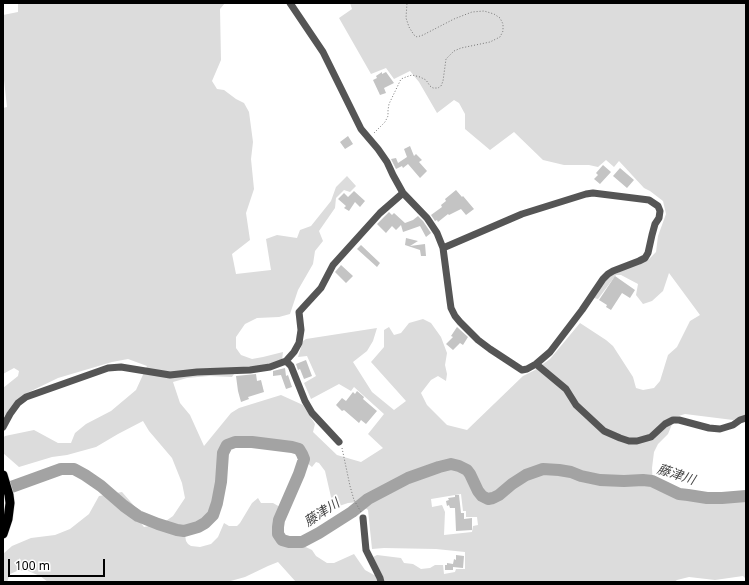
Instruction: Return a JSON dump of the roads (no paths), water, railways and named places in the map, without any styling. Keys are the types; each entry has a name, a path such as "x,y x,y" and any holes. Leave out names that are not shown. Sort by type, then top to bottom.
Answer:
{"main road":[{"path":"3,475 10,503 8,519 3,534"}],"street":[{"path":"290,3 323,52 361,129 387,162 403,193 427,218 437,233 443,248 451,308 455,316 478,340 522,370 536,364 550,352 608,274 645,258 648,253 655,224 659,218 660,211 658,206 649,200 586,194 522,214 443,248"},
{"path":"3,427 18,403 26,397 108,368 121,367 170,375 198,372 250,370 270,367 286,361 294,352 299,343 301,330 299,312 321,288 334,266 380,212 403,193"},
{"path":"286,361 291,366 305,401 312,413 339,442"},
{"path":"536,364 566,389 576,405 604,431 620,438 638,441 651,437 665,424 673,420 720,429 733,426 740,420 746,418"},
{"path":"362,514 366,550 381,582"}],"waterway":[{"name":"藤津川","path":"3,490 61,469 74,469 101,486 138,516 158,524 184,531 198,527 205,523 213,515 221,482 223,453 227,445 235,442 252,442 299,449 304,459 279,520 278,534 282,540 289,542 302,542 319,533 352,512 368,499 408,478 451,464 467,470 478,491 482,496 488,499 499,495 526,475 543,469 571,472 600,480 652,481 679,494 707,498 746,496"}]}
